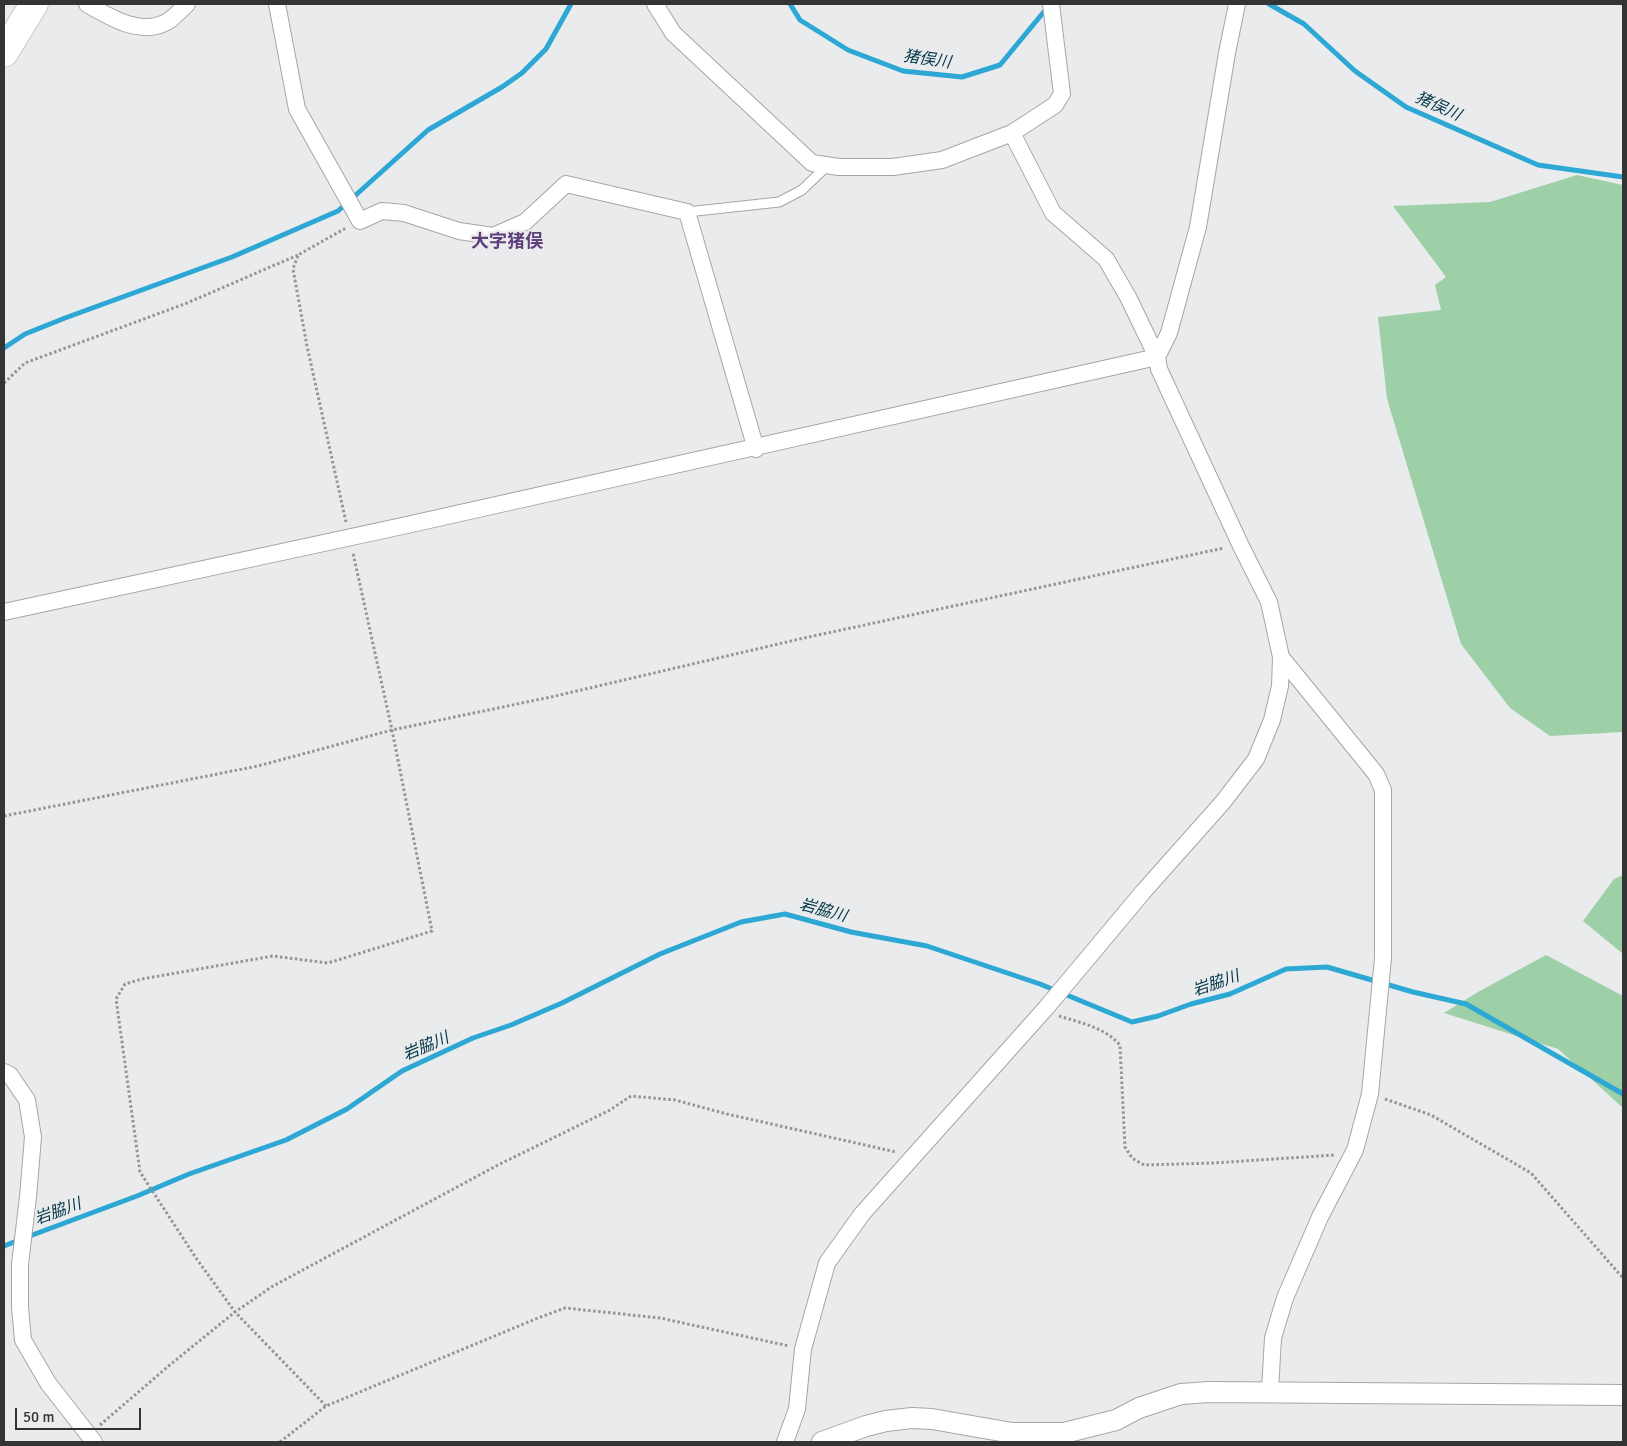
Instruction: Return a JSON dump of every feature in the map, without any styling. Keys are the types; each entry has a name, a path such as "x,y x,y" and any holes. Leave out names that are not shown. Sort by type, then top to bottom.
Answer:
{"highway":[{"path":"4,53 34,4"}],"street":[{"path":"87,4 106,15 134,26 151,27 169,20 187,4"},
{"path":"277,4 297,109 360,221 382,211 404,213 459,230 493,236 525,222 566,184 687,212 756,449"},
{"path":"655,4 674,33 812,163 893,167 942,160 1012,133 1055,105 1062,94 1051,4"},
{"path":"1157,357 1169,333 1198,227 1237,4"},
{"path":"785,1442 797,1409 803,1349 827,1263 862,1214 1043,1011 1143,892 1224,802 1256,759 1272,720 1280,686 1281,657 1269,602 1159,369 1157,357 1128,297 1106,259 1053,213 1012,133"},
{"path":"4,612 350,539 756,449 1157,357"},
{"path":"1270,1391 1273,1338 1285,1298 1320,1217 1353,1153 1370,1094 1383,958 1383,790 1376,774 1281,657"},
{"path":"4,1072 10,1075 27,1100 33,1137 20,1264 20,1307 24,1340 48,1383 91,1439"},
{"path":"822,1442 866,1426 912,1418 932,1419 1012,1433 1064,1433 1116,1420 1139,1408 1181,1394 1209,1392 1623,1395"}],"lane":[{"path":"687,212 779,202 802,190 828,165"}],"path":[{"path":"4,383 25,363 187,303 298,255 360,221"},
{"path":"298,255 293,269 303,327 392,730 432,931 328,963 273,956 142,979 125,984 116,999 140,1172 196,1258 235,1312 326,1406"},
{"path":"4,816 258,766 392,730 550,697 813,636 1240,544"},
{"path":"1043,1011 1103,1031 1120,1044 1125,1147 1132,1158 1144,1165 1213,1163 1353,1153"},
{"path":"1370,1094 1431,1115 1531,1173 1623,1278"},
{"path":"91,1439 171,1364 235,1312 272,1286 498,1165 610,1110 631,1096 675,1100 726,1114 914,1156"},
{"path":"280,1442 326,1406 565,1308 660,1318 803,1349"}],"green space":[{"path":"1577,175 1623,185 1623,732 1550,736 1510,708 1461,644 1387,399 1378,317 1441,310 1435,285 1446,277 1393,206 1490,202"},
{"path":"1623,875 1623,954 1583,921 1614,879"},
{"path":"1546,955 1623,996 1623,1108 1558,1049 1444,1013"}],"waterway":[{"path":"4,348 25,334 232,257 338,211 428,130 502,87 522,73 546,49 571,4"},
{"name":"猪俣川","path":"790,4 800,20 848,50 903,71 962,77 1000,65 1047,8"},
{"name":"猪俣川","path":"1269,4 1304,24 1355,71 1406,107 1538,165 1623,177"},
{"name":"岩脇川","path":"27,1237 137,1196 189,1174 286,1140 347,1109 402,1071 473,1038 511,1025 562,1003 660,954 741,922 785,914 851,932 927,946 1040,984 1132,1022 1230,994 1286,969 1327,967 1413,992 1466,1004 1623,1094"},
{"name":"岩脇川","path":"4,1246 19,1240"}],"district":[{"name":"大字猪俣","path":"507,242"}]}
